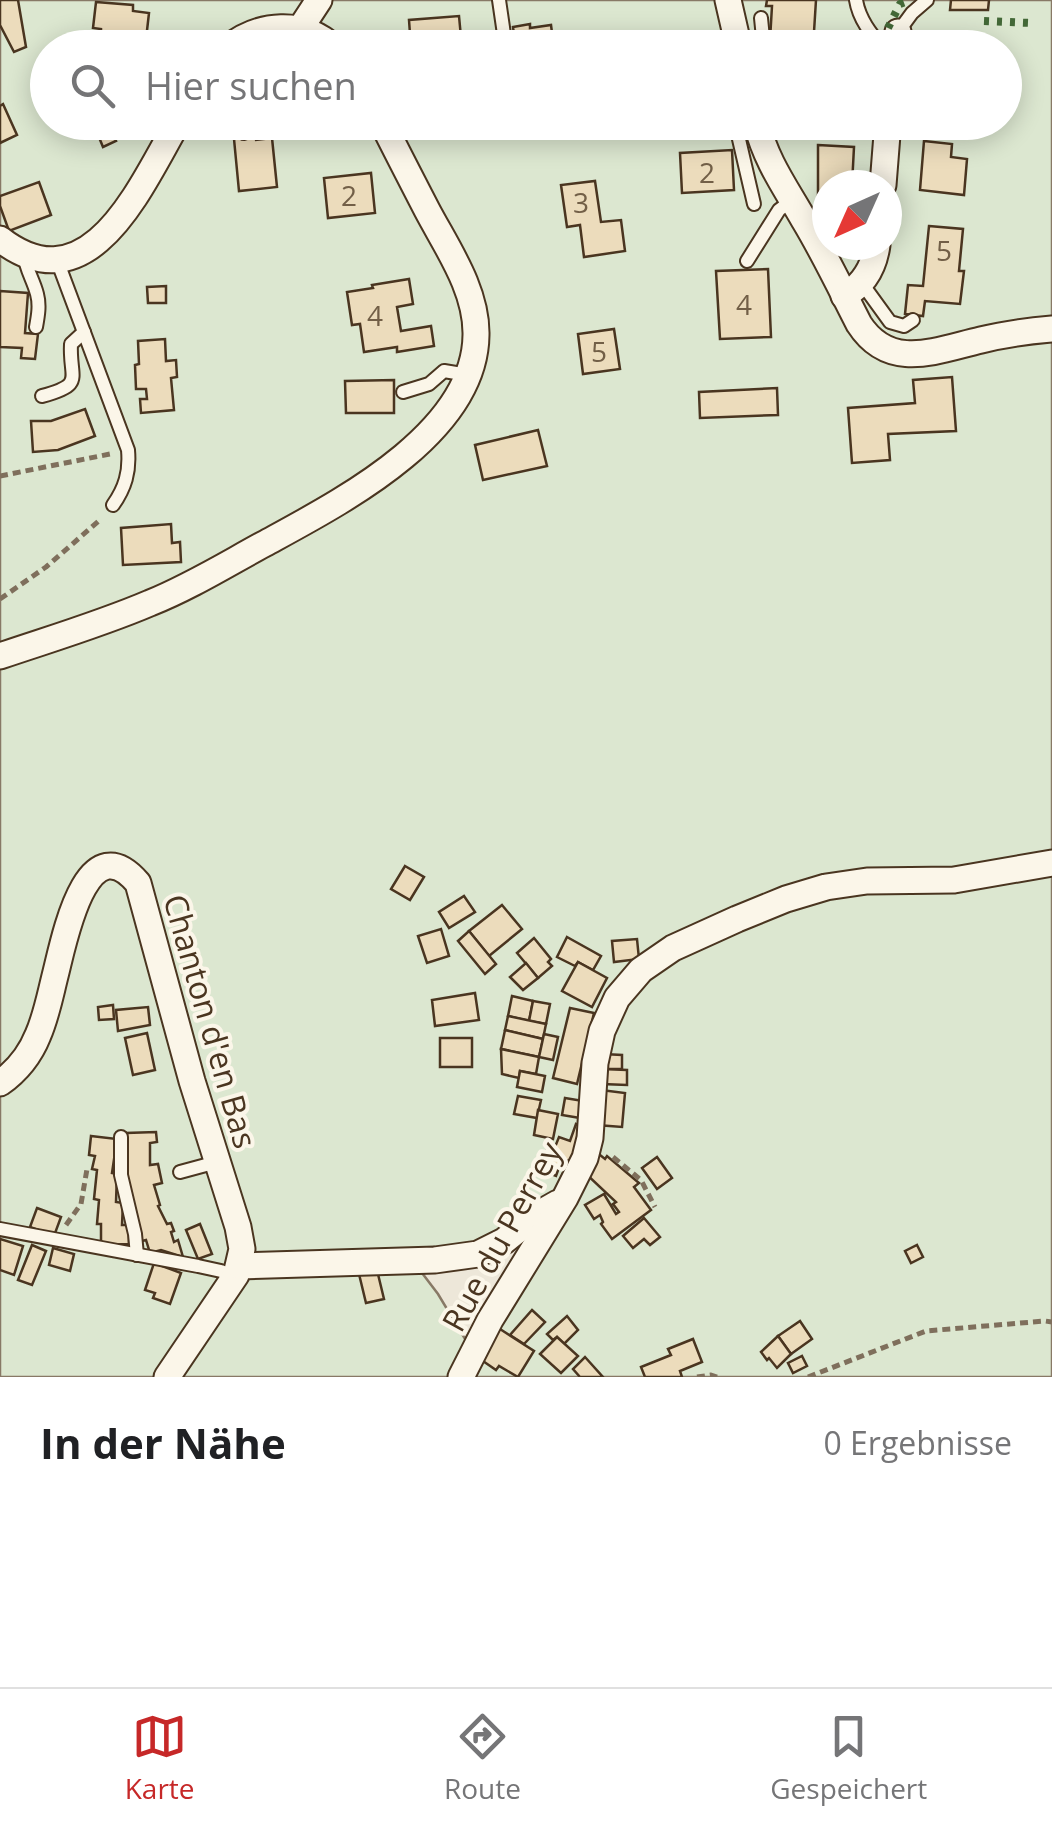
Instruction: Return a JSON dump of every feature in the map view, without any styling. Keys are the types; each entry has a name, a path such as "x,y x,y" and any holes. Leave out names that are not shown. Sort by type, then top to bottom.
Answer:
{"street":[{"path":"264,30 300,30 319,0"},
{"path":"728,0 735,30"},
{"path":"0,239 40,259 73,257 88,250 114,226 167,140"},
{"path":"0,656 179,590 337,504 374,480 414,446 455,401 473,361 476,334 471,302 391,140"},
{"path":"762,140 791,201 852,289 859,324 881,347 902,354 933,352 1005,334 1052,329"},
{"path":"884,170 887,140"},
{"path":"852,289 873,260"},
{"name":"Rue du Perrey","path":"461,1377 498,1305 563,1202 585,1158 595,1063 606,1019 625,987 641,970 662,956 764,908 826,887 867,880 954,880 1052,864"},
{"name":"Chanton d'en Bas","path":"0,1083 23,1062 38,1034 79,894 105,868 123,870 138,884 241,1238 237,1272"},
{"path":"1018,870 1027,876 1052,872"},
{"path":"167,1377 237,1272 478,1254 563,1202"}],"lane":[{"path":"498,0 503,30"},
{"path":"856,0 868,30"},
{"path":"900,30 928,0"},
{"path":"761,18 762,30"},
{"path":"739,140 754,204"},
{"path":"746,261 779,210 791,201"},
{"path":"24,254 39,305 36,327"},
{"path":"57,260 128,450 126,480 113,506"},
{"path":"852,289 890,322 904,326 913,320"},
{"path":"42,396 71,383 72,344 84,332"},
{"path":"404,392 429,384 444,370 468,375"},
{"path":"121,1137 121,1175 136,1234 137,1255"},
{"path":"180,1172 217,1162"},
{"path":"0,1229 237,1272"}],"path":[{"path":"0,476 128,450"},
{"path":"0,598 46,567 113,506"},
{"path":"589,1146 609,1154 637,1174 654,1207"},
{"path":"57,1240 80,1204 87,1168"},
{"path":"808,1377 926,1331 1052,1322"},
{"path":"697,1377 716,1377"}],"green space":[{"path":"0,0 1052,0 1052,1377 0,1377"}],"shaded area":[{"path":"513,1227 529,1241 465,1339 419,1269"}],"building":[{"path":"0,0 18,0 26,47 14,52 0,25"},
{"path":"767,0 816,0 814,30 771,30 772,6 766,6"},
{"path":"951,0 989,0 988,10 950,10"},
{"path":"96,2 133,5 133,11 149,13 147,30 93,28"},
{"path":"459,16 460,30 410,30 409,20"},
{"path":"551,25 552,30 513,30 513,27"},
{"path":"3,104 17,135 0,143 0,106"},
{"path":"234,140 272,140 277,187 239,191"},
{"path":"924,141 952,144 951,157 967,159 964,195 920,190"},
{"path":"818,145 854,147 853,170 818,170"},
{"path":"732,150 734,190 682,193 680,153"},
{"path":"371,173 375,213 328,218 324,178"},
{"path":"595,181 601,222 621,220 625,251 584,257 580,225 567,227 561,185"},
{"path":"39,182 51,215 9,231 0,196"},
{"path":"929,226 963,229 960,304 925,301 923,316 905,314 908,285 923,286"},
{"path":"768,269 771,337 720,339 716,271"},
{"path":"409,279 413,304 397,307 401,331 431,326 434,346 364,352 360,324 352,325 347,292"},
{"path":"166,286 166,303 148,303 147,287"},
{"path":"0,291 28,293 25,333 38,334 35,359 21,358 22,348 0,347"},
{"path":"614,329 620,369 583,374 578,334"},
{"path":"165,339 166,361 176,360 177,377 171,378 174,410 141,413 140,399 147,399 146,389 136,389 138,341"},
{"path":"952,377 956,431 888,434 890,460 852,463 848,408 915,403 913,380"},
{"path":"394,380 394,413 346,413 345,381"},
{"path":"777,388 778,415 700,418 699,392"},
{"path":"85,409 95,436 58,450 33,452 31,421 51,421"},
{"path":"538,430 547,466 483,480 475,445"},
{"path":"171,524 172,543 180,542 181,562 123,565 121,528"},
{"path":"405,866 424,877 410,900 391,889"},
{"path":"464,896 475,912 449,928 439,912"},
{"path":"502,905 522,929 489,956 469,931"},
{"path":"441,929 449,956 427,963 418,936"},
{"path":"469,931 496,964 485,974 458,941"},
{"path":"567,937 601,956 593,970 557,957"},
{"path":"534,938 552,966 538,978 517,953"},
{"path":"637,939 639,959 614,962 612,941"},
{"path":"578,962 607,978 592,1007 562,991"},
{"path":"526,963 538,978 523,990 510,977"},
{"path":"475,993 479,1020 435,1026 432,1000"},
{"path":"512,996 533,1001 529,1021 508,1016"},
{"path":"533,1001 550,1004 546,1024 529,1021"},
{"path":"113,1005 114,1019 99,1020 98,1007"},
{"path":"148,1007 150,1025 118,1031 116,1010"},
{"path":"570,1008 594,1013 577,1084 553,1078"},
{"path":"508,1016 546,1024 543,1039 505,1030"},
{"path":"505,1030 543,1039 539,1057 501,1049"},
{"path":"147,1033 155,1070 133,1075 125,1038"},
{"path":"544,1034 558,1037 553,1060 539,1057"},
{"path":"440,1038 472,1038 472,1067 440,1067"},
{"path":"501,1049 539,1057 536,1074 520,1071 519,1078 502,1074"},
{"path":"603,1054 622,1055 622,1069 602,1069"},
{"path":"602,1069 627,1070 627,1085 602,1084"},
{"path":"520,1071 545,1076 542,1092 517,1087"},
{"path":"601,1090 625,1093 622,1127 597,1125"},
{"path":"518,1096 541,1100 537,1118 514,1114"},
{"path":"565,1098 589,1102 586,1119 562,1115"},
{"path":"538,1110 558,1114 553,1139 534,1135"},
{"path":"576,1124 583,1127 575,1163 562,1159 556,1176 540,1170 547,1150 553,1152 559,1137 570,1141"},
{"path":"156,1132 157,1142 150,1143 150,1165 158,1164 162,1183 154,1185 158,1206 167,1224 171,1223 174,1242 178,1240 183,1257 161,1250 150,1253 146,1240 142,1241 130,1191 126,1133"},
{"path":"91,1136 117,1139 112,1173 117,1174 116,1202 123,1203 122,1225 129,1225 129,1244 101,1245 101,1224 97,1224 99,1200 94,1199 97,1170 92,1169 95,1156 89,1155"},
{"path":"595,1151 605,1159 607,1156 639,1183 634,1187 651,1210 612,1239 601,1224 600,1215 594,1219 585,1205 604,1194 616,1214 619,1212 613,1204 616,1202 584,1172"},
{"path":"657,1157 672,1178 657,1189 642,1168"},
{"path":"37,1208 61,1217 54,1236 30,1227"},
{"path":"644,1218 660,1237 650,1245 644,1239 633,1248 623,1236"},
{"path":"200,1224 212,1254 198,1259 186,1230"},
{"path":"0,1239 23,1246 14,1275 0,1270"},
{"path":"32,1245 46,1251 32,1285 18,1280"},
{"path":"917,1245 923,1257 911,1263 905,1251"},
{"path":"53,1248 74,1254 70,1271 49,1265"},
{"path":"154,1263 181,1273 170,1304 153,1298 155,1293 145,1290"},
{"path":"377,1270 384,1299 366,1303 359,1274"},
{"path":"532,1310 545,1322 524,1344 510,1335"},
{"path":"567,1316 578,1330 564,1344 547,1334"},
{"path":"800,1321 812,1339 791,1354 778,1336"},
{"path":"500,1329 534,1351 518,1377 499,1366 496,1370 480,1359"},
{"path":"778,1336 791,1354 777,1368 761,1352"},
{"path":"557,1337 578,1356 561,1373 540,1354"},
{"path":"693,1339 702,1362 680,1371 682,1377 645,1377 641,1367 671,1355 668,1349"},
{"path":"802,1356 807,1366 793,1373 788,1363"},
{"path":"585,1357 603,1377 580,1377 573,1369"}],"hedge":[{"path":"888,28 900,4 911,0"},
{"path":"984,21 1031,23"}]}
